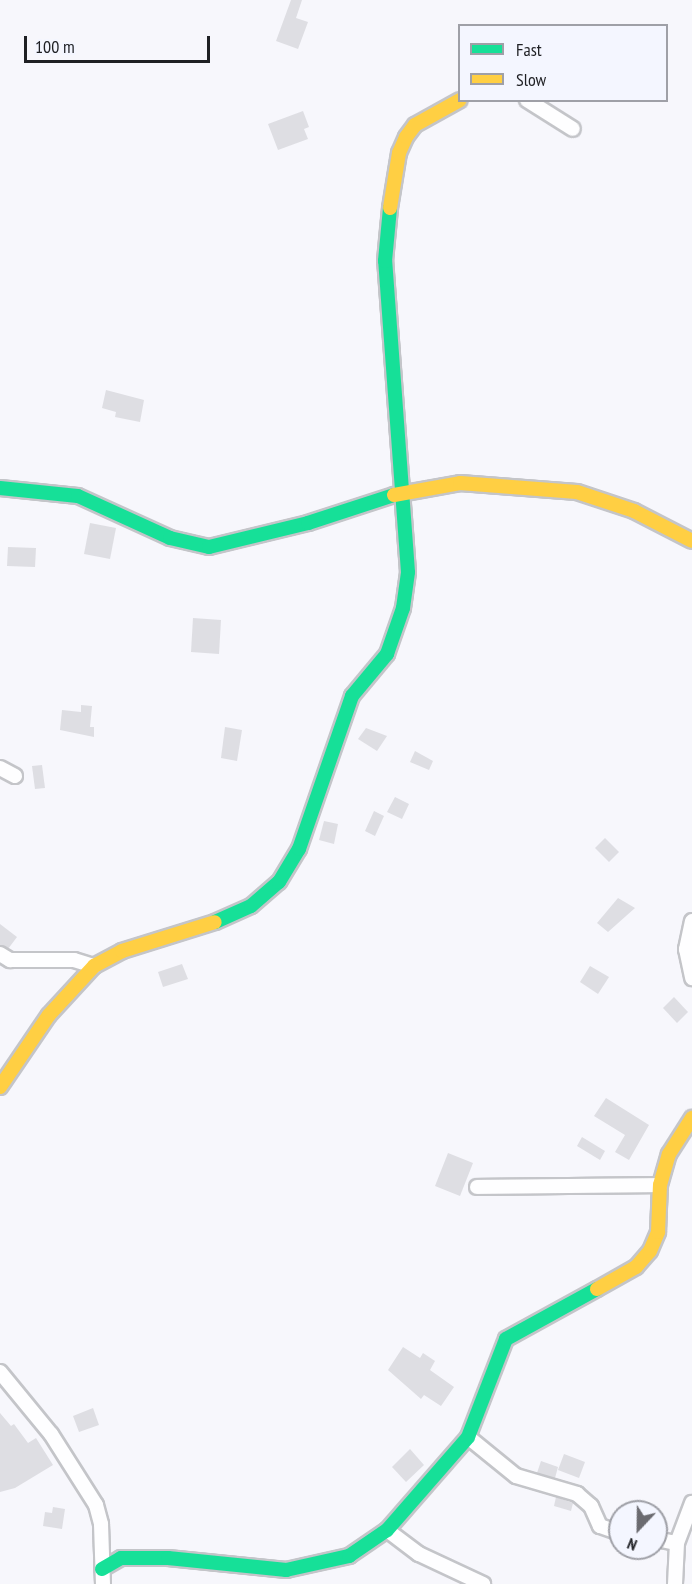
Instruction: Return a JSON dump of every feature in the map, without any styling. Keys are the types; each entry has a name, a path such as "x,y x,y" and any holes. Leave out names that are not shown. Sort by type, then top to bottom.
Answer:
{"street":[{"path":"0,1087 50,1016 94,966 122,951 208,925 251,906 279,882 292,864 352,696 387,654 403,608 408,572 384,261 399,153 406,137 415,125 458,101"},
{"path":"530,102 573,129"},
{"path":"0,488 78,496 170,538 209,547 308,523 401,493 460,483 577,492 634,511 692,542"},
{"path":"0,768 15,776"},
{"path":"692,921 686,949 692,978"},
{"path":"0,954 10,960 74,960 94,966"},
{"path":"102,1569 121,1558 133,1558 286,1570 349,1556 387,1530 468,1437 506,1339 636,1267 650,1251 658,1232 660,1185 669,1154 692,1118"},
{"path":"477,1186 660,1185"},
{"path":"0,1372 51,1434 96,1505 101,1524 103,1584"},
{"path":"468,1437 516,1476 577,1494 591,1506 600,1526 608,1529"},
{"path":"675,1584 677,1543 692,1503"},
{"path":"387,1530 419,1554 483,1584"},
{"path":"668,1541 677,1543"}],"building":[{"path":"291,0 302,0 296,18 308,22 298,49 276,41"},
{"path":"303,111 309,127 304,129 308,139 278,150 268,124"},
{"path":"106,390 144,400 140,422 115,417 116,412 102,408"},
{"path":"90,523 116,528 110,559 84,554"},
{"path":"8,547 36,548 35,567 7,566"},
{"path":"193,618 221,620 219,654 191,652"},
{"path":"81,705 92,706 90,727 94,727 94,737 60,730 62,710 81,712"},
{"path":"225,727 242,730 237,761 221,758"},
{"path":"366,728 387,736 377,751 358,739"},
{"path":"415,751 433,761 429,770 410,762"},
{"path":"42,765 45,788 35,789 32,766"},
{"path":"395,797 409,804 402,819 387,812"},
{"path":"374,811 384,816 375,836 365,831"},
{"path":"324,821 338,824 334,844 319,840"},
{"path":"605,838 619,852 609,862 595,848"},
{"path":"618,898 635,908 608,932 597,923"},
{"path":"0,924 17,937 8,949 0,945"},
{"path":"182,964 188,979 163,987 158,972"},
{"path":"590,966 609,977 598,994 580,982"},
{"path":"674,997 688,1012 677,1023 663,1008"},
{"path":"606,1098 649,1125 629,1160 615,1152 625,1135 594,1116"},
{"path":"582,1137 605,1151 600,1160 577,1146"},
{"path":"448,1153 473,1163 460,1196 435,1186"},
{"path":"403,1347 420,1358 423,1353 435,1361 430,1370 454,1387 441,1406 424,1395 421,1399 388,1370"},
{"path":"93,1408 99,1425 79,1432 73,1416"},
{"path":"0,1413 11,1426 14,1424 28,1443 36,1438 53,1465 15,1488 0,1492"},
{"path":"410,1449 424,1465 406,1482 392,1467"},
{"path":"564,1454 585,1462 579,1478 558,1470"},
{"path":"541,1461 558,1467 555,1478 537,1473"},
{"path":"556,1497 573,1503 571,1511 554,1506"},
{"path":"53,1507 65,1509 62,1529 43,1526 45,1512 52,1513"}],"traffic: fast":[{"path":"215,922 251,906 279,882 299,849 352,696 387,654 403,608 408,572 385,261 390,208"},
{"path":"0,488 78,496 170,538 209,547 308,523 394,495"},
{"path":"102,1569 121,1558 168,1558 286,1570 349,1556 387,1530 468,1437 506,1339 597,1289"}],"traffic: slow":[{"path":"390,208 399,153 406,137 415,125 458,101"},
{"path":"394,495 460,483 577,492 634,511 692,541"},
{"path":"0,1087 49,1015 94,966 122,951 215,922"},
{"path":"597,1289 636,1267 650,1251 658,1232 660,1185 669,1154 692,1118"}]}
